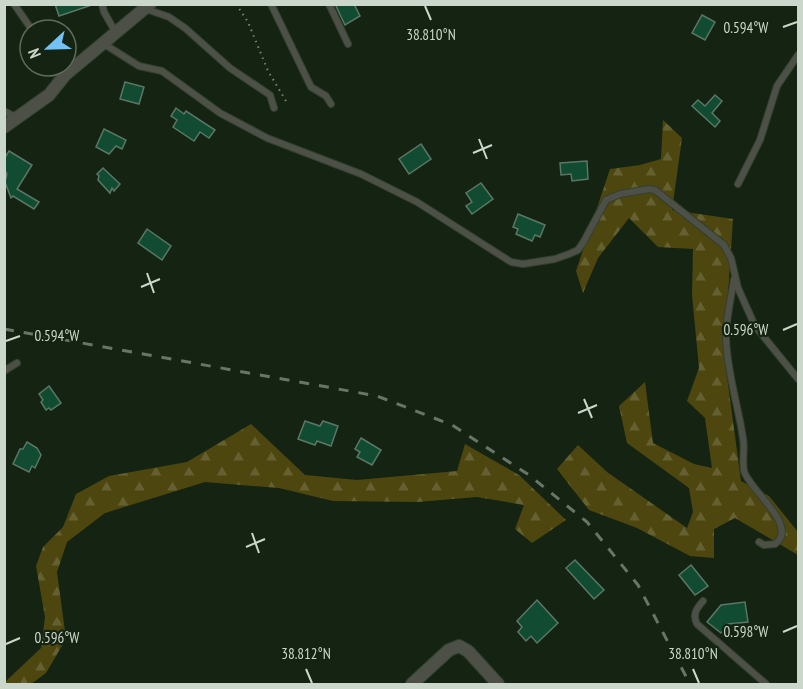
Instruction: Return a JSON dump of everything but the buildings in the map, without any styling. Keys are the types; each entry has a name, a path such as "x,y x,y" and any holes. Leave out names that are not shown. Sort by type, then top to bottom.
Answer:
{"street":[{"path":"78,61 104,44 148,7"},
{"path":"4,127 49,95 58,78"},
{"path":"412,684 449,650 459,646 468,651 498,684"}],"lane":[{"path":"14,4 24,18"},
{"path":"102,4 107,19 116,33"},
{"path":"271,4 311,87 326,96 331,104"},
{"path":"329,4 348,44"},
{"path":"148,7 185,28 230,68 270,95 274,108"},
{"path":"104,44 139,66 162,70 220,113 267,138 361,174 417,202 511,262 523,264 555,259 569,254 578,249 584,241 606,200 620,194 650,189 658,192 724,245 738,288 755,326 798,379"},
{"path":"738,184 760,140 777,86 798,55"},
{"path":"4,111 17,119"},
{"path":"735,275 726,339 743,439 744,469 752,486 773,510 782,530 781,537 775,544 764,545 759,542"},
{"path":"4,370 17,363"},
{"path":"703,601 696,610 697,624 766,684"}],"path":[{"path":"236,4 248,22 268,71 286,101"}],"green space":[{"path":"663,120 682,138 672,210 733,219 724,354 741,481 769,496 798,532 798,555 735,518 714,529 714,558 690,556 637,528 589,510 557,469 578,445 607,472 687,528 693,512 689,488 627,443 619,406 645,382 653,443 694,464 712,468 705,418 687,401 699,368 692,295 693,249 658,247 629,218 598,258 583,293 576,271 610,169 640,165 661,159"},
{"path":"251,424 305,475 357,480 457,471 465,444 519,475 566,520 532,543 515,529 524,505 477,497 418,502 333,501 279,488 205,482 105,513 67,542 57,572 66,639 46,673 31,684 5,684 41,648 45,617 36,566 43,547 63,527 76,494 109,476 187,462"}],"railway":[{"path":"4,329 377,396 452,425 529,475 587,522 638,585 690,684"}]}
